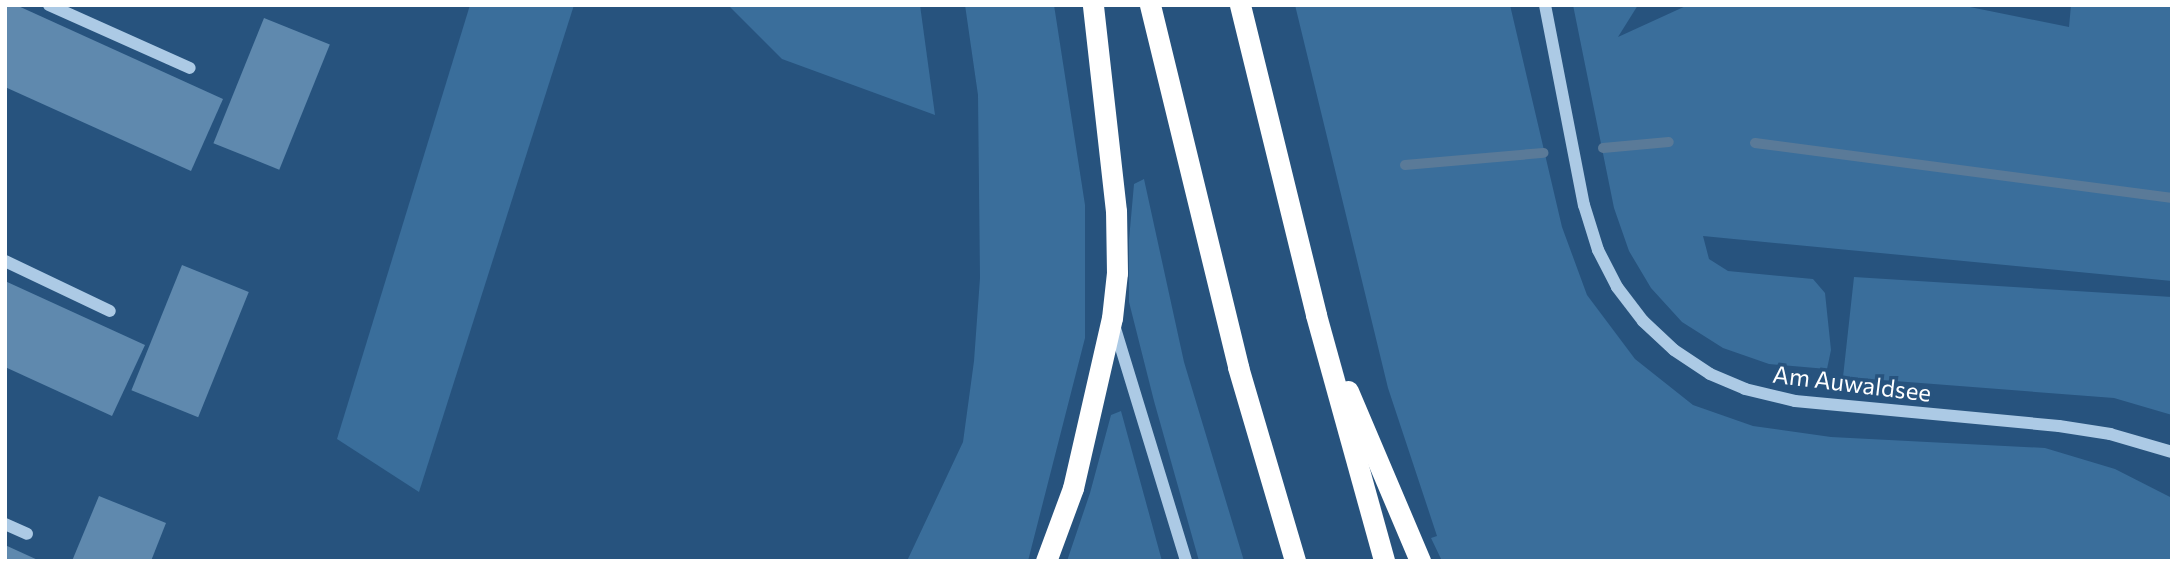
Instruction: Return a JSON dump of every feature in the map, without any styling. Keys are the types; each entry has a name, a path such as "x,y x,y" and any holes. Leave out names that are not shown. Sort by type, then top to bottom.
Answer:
{"highway":[{"path":"1046,561 1073,488 1112,318 1117,273 1115,211 1093,5"},
{"path":"1150,5 1238,367 1295,561"},
{"path":"1240,5 1316,315 1384,561"},
{"path":"1316,315 1420,561"}],"street":[{"path":"49,5 190,68"},
{"name":"Am Auwaldsee","path":"1545,5 1584,205 1598,250 1617,287 1643,321 1674,350 1710,374 1745,389 1795,401 2059,426 2110,433 2172,452"},
{"path":"5,261 110,311"},
{"path":"1112,318 1186,561"},
{"name":"Am Auwaldsee","path":"2158,446 2172,458"},
{"path":"5,524 27,534"}],"shaded area":[{"path":"470,5 574,5 419,492 337,439"},
{"path":"728,5 920,5 935,115 782,59"},
{"path":"965,5 1054,5 1085,205 1085,338 1028,561 907,561 963,442 974,361 980,278 978,95"},
{"path":"1295,5 1510,5 1562,227 1587,295 1635,359 1693,405 1753,426 1831,437 2045,448 2115,469 2172,498 2172,561 1442,561 1431,538 1437,536 1388,388"},
{"path":"1573,5 1638,5 1618,37 1688,5 1960,5 2069,27 2071,5 2172,5 2172,281 1703,236 1709,259 1728,271 1813,279 1825,293 1831,350 1827,369 1769,364 1723,348 1682,322 1651,288 1629,251 1614,208"},
{"path":"1144,179 1184,362 1244,561 1199,561 1154,401 1129,302 1129,240 1134,184"},
{"path":"1854,277 2172,297 2172,415 2114,398 1843,377"},
{"path":"1121,411 1162,561 1067,561 1090,493 1111,415"}],"building":[{"path":"5,5 16,5 223,99 191,171 5,87"},
{"path":"264,18 330,45 279,170 213,143"},
{"path":"182,265 249,292 198,417 131,390"},
{"path":"5,281 145,345 112,416 5,367"},
{"path":"99,496 166,523 151,561 72,561"},
{"path":"5,545 40,561 5,561"}],"waterway":[{"path":"1603,148 1669,142"},
{"path":"1755,143 2172,198"},
{"path":"1405,165 1543,153"}]}
